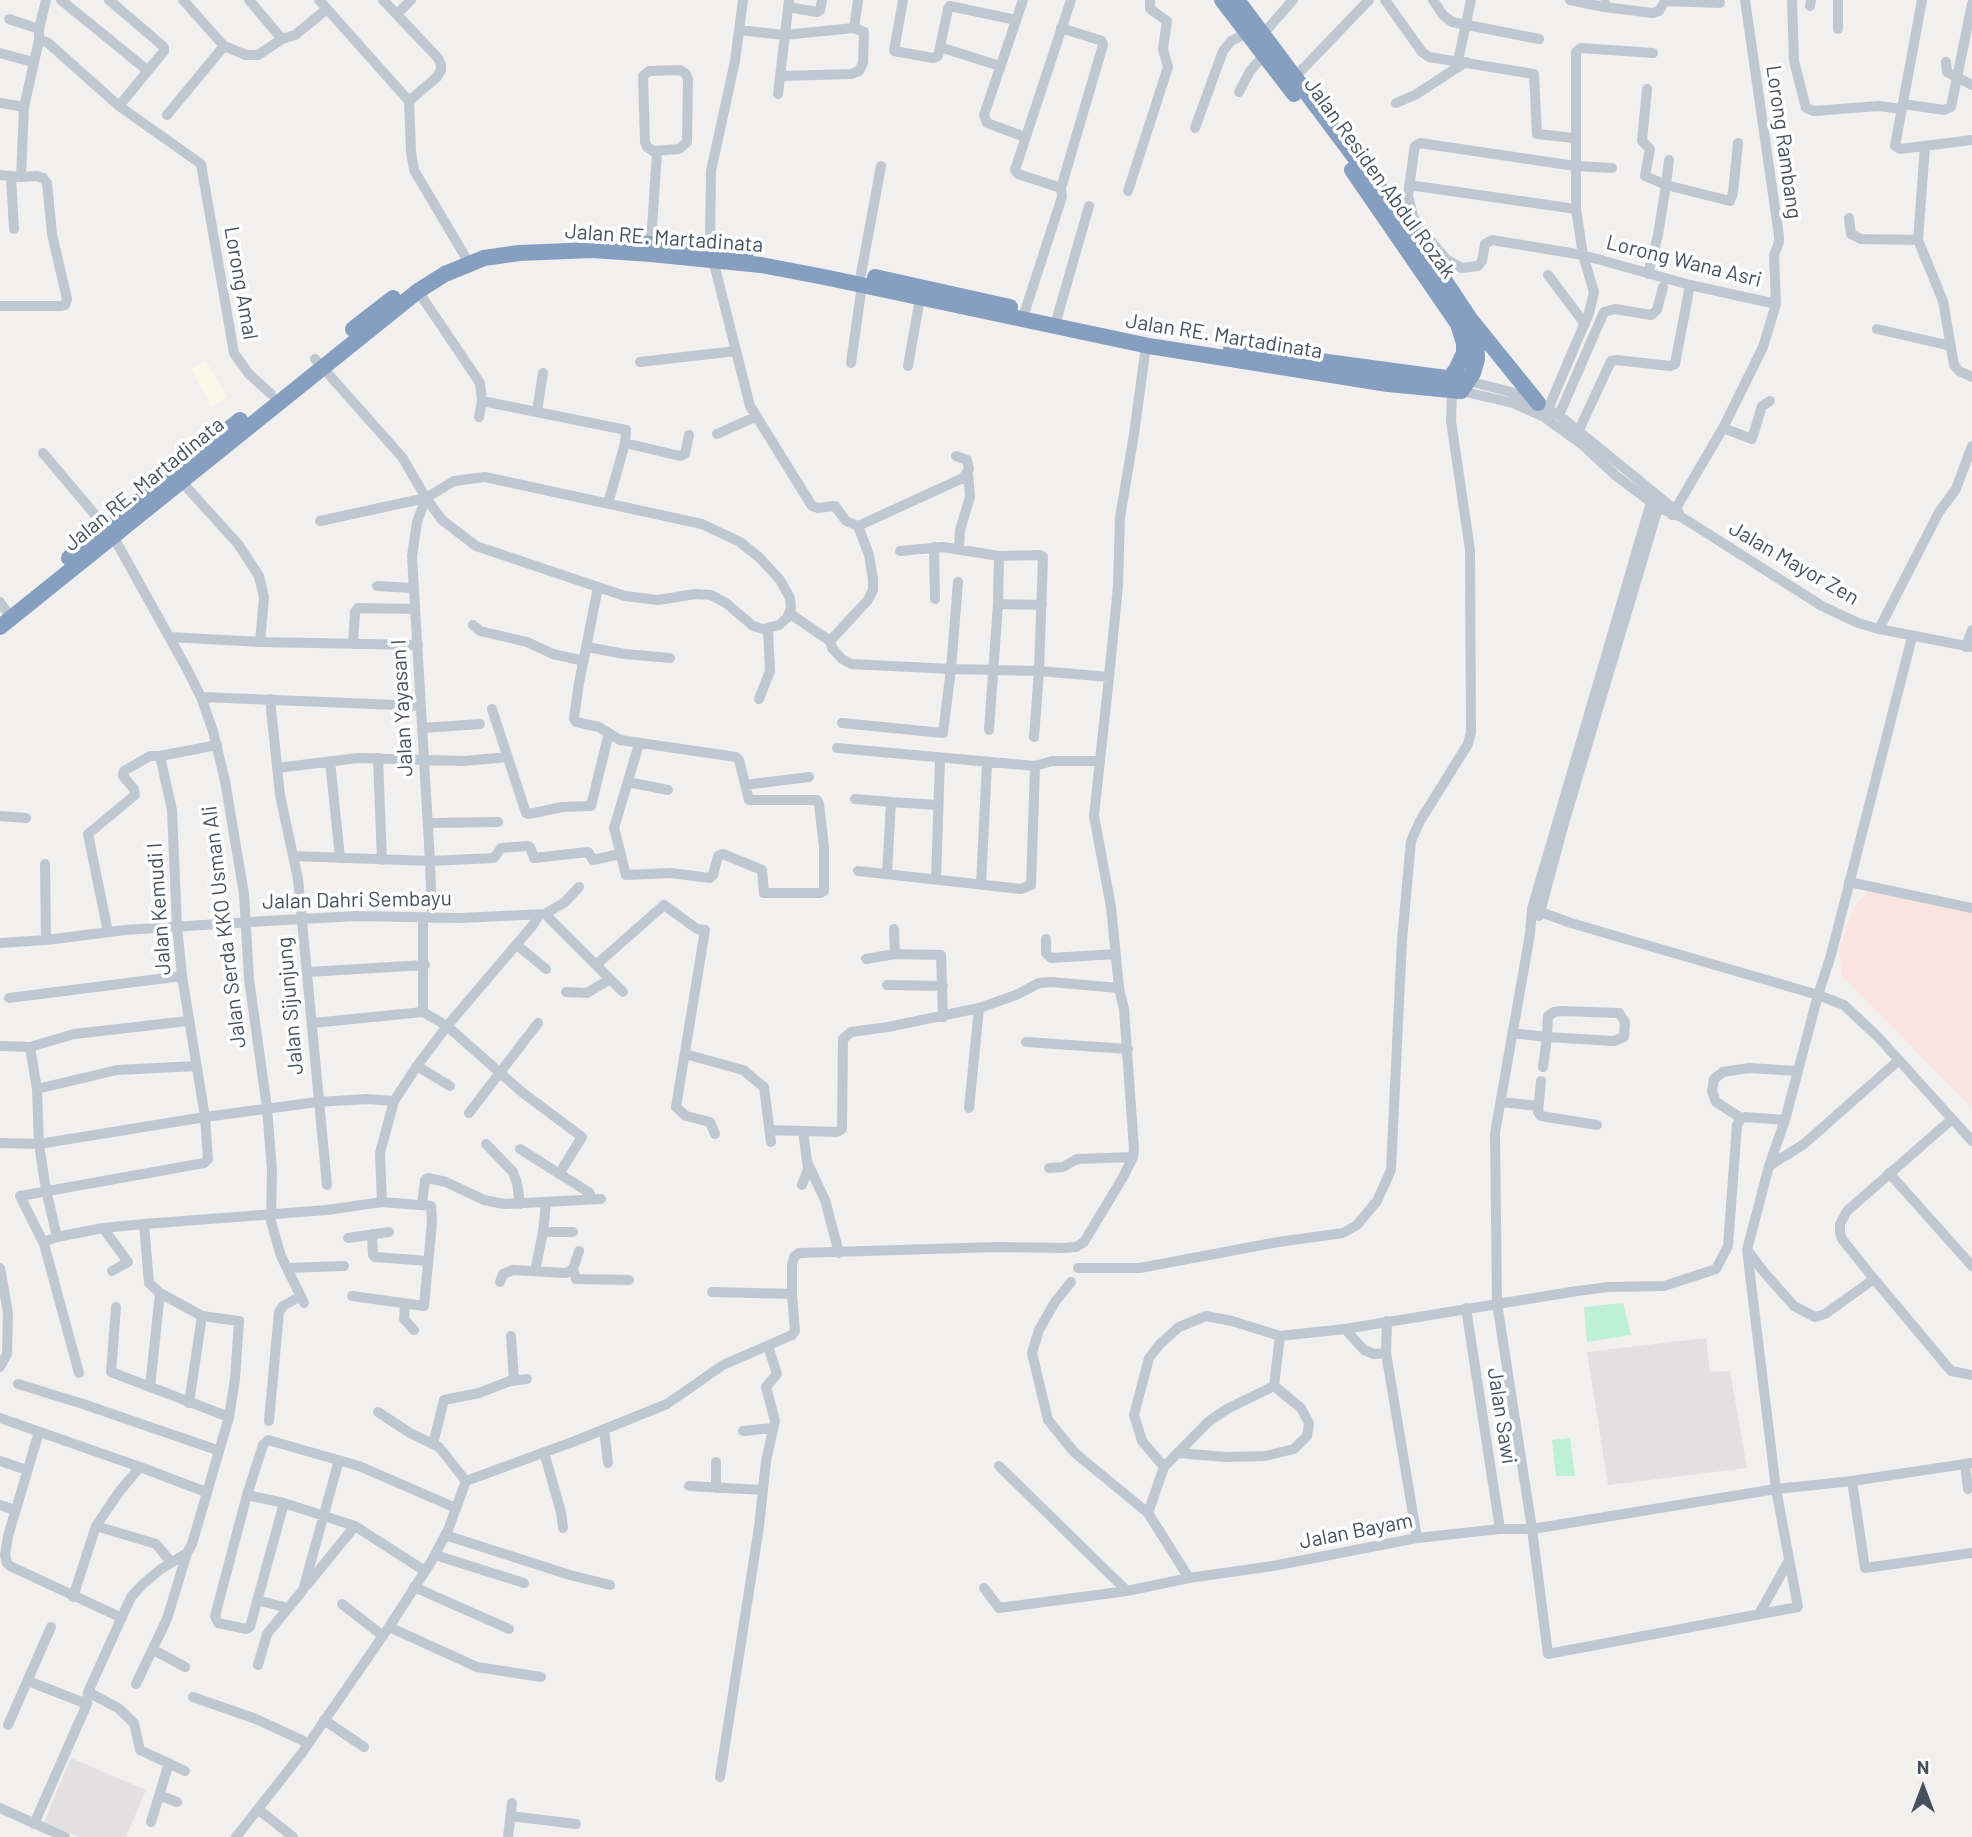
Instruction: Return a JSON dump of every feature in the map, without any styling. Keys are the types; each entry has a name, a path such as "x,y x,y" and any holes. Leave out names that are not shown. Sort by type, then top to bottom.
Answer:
{"highway":[{"name":"Jalan Residen Abdul Rozak","path":"1222,0 1295,78 1362,167 1408,218 1470,319 1548,409"},
{"name":"Jalan Residen Abdul Rozak","path":"1237,0 1264,55 1353,171 1453,315 1462,334 1464,353 1454,386"},
{"path":"2,609 110,531 271,394 319,363 411,284 447,262 514,245 623,247 651,243 957,294 1057,318 1089,329 1150,337 1258,358"},
{"name":"Jalan RE. Martadinata","path":"623,247 711,254"},
{"name":"Jalan RE. Martadinata","path":"0,627 110,531 181,481 319,363 468,258"},
{"name":"Jalan RE. Martadinata","path":"861,280 920,298 1089,329 1146,346 1258,358 1454,386"},
{"path":"1454,386 1477,359 1476,337 1470,319"}],"street":[{"path":"14,229 11,176 46,0"},
{"path":"61,0 147,70"},
{"path":"109,0 164,46 164,51 119,106"},
{"path":"183,0 224,46 246,55 254,55 282,39 295,35 323,3 409,101 414,170 468,258"},
{"path":"249,0 282,39"},
{"path":"383,0 438,58 441,68 437,77 409,101"},
{"path":"397,14 411,0"},
{"path":"743,0 729,93 711,171 711,254 747,399 755,417 812,506 835,506 844,520 858,526 869,555 873,590 868,600 825,638"},
{"path":"778,94 788,4 817,12 822,0"},
{"path":"854,28 858,0"},
{"path":"903,0 894,51 933,58 938,55 950,6 1016,20"},
{"path":"1023,0 984,113 985,120 1025,137"},
{"path":"1061,188 1018,174 1016,168 1071,0"},
{"path":"1128,191 1168,67 1163,49 1167,21 1150,9 1150,0"},
{"path":"1195,128 1223,51 1231,41 1255,34 1293,0"},
{"path":"1295,78 1369,0"},
{"path":"1385,0 1426,55 1534,74 1537,134 1574,138"},
{"path":"1433,0 1447,19 1466,26 1539,39"},
{"path":"1395,103 1415,95 1462,62 1471,0"},
{"path":"1570,0 1653,13 1659,11 1665,1 1720,3"},
{"name":"Lorong Rambang","path":"1677,514 1763,347 1776,304 1774,255 1779,236 1745,0"},
{"path":"1792,0 1794,61 1806,108 1814,111 1879,106 1948,110 1951,107 1972,4"},
{"path":"1838,0 1838,29"},
{"path":"1922,0 1895,146 1899,149 1972,140"},
{"name":"Lorong Amal","path":"9,19 39,34 119,106 201,163 234,353 249,374 271,394"},
{"path":"739,30 785,35 854,28 864,33 863,64 859,71 851,74 781,76"},
{"path":"1025,311 1062,197 1061,188 1103,43 1061,28"},
{"path":"167,116 224,46"},
{"path":"940,47 1000,66"},
{"path":"1548,409 1585,324 1594,288 1583,255 1576,209 1575,54 1577,49 1581,48 1653,53"},
{"path":"0,53 33,62"},
{"path":"1239,92 1250,71 1264,55"},
{"path":"1945,62 1946,70 1972,85"},
{"path":"649,71 683,71 688,79 688,138 680,149 657,152 647,147 645,142 643,76 649,71"},
{"path":"1647,89 1642,141 1650,149 1645,176 1666,185 1730,201 1738,143"},
{"path":"0,103 24,107"},
{"path":"1408,218 1409,186 1414,151 1418,144 1575,166 1612,168"},
{"path":"1925,146 1918,240 1943,301 1955,367 1972,377"},
{"path":"651,243 657,152"},
{"path":"1647,274 1658,234 1669,160"},
{"path":"851,363 861,280 881,166"},
{"path":"0,306 61,306 65,305 67,299 52,234 47,183 37,176 11,176"},
{"path":"1409,186 1576,209"},
{"path":"1057,318 1089,206"},
{"name":"Lorong Wana Asri","path":"1408,218 1447,260 1462,268 1475,268 1480,264 1488,240 1583,255 1690,285 1776,304"},
{"path":"1849,218 1851,234 1861,239 1918,240"},
{"path":"1548,275 1585,324"},
{"path":"1579,430 1611,361 1674,366 1690,285"},
{"path":"1548,409 1604,312 1610,309 1651,315 1657,310 1663,287"},
{"path":"418,291 480,383 482,401 479,417"},
{"path":"908,366 920,298"},
{"path":"1877,329 1951,346"},
{"path":"466,1480 667,1404 723,1365 794,1333 792,1265 796,1255 1076,1247 1084,1242 1122,1180 1133,1157 1128,1049 1111,907 1094,826 1098,761 1118,586 1120,517 1146,346"},
{"path":"640,362 736,351"},
{"path":"319,363 402,457 426,498 449,528 476,546 625,596 658,600 695,594 710,595 726,603 753,625 768,629 779,625 789,613 790,598 780,580 765,563 740,542 702,524 485,477 454,481 426,498 320,522"},
{"path":"537,411 543,373"},
{"path":"1454,386 1499,388 1548,409 1579,430 1656,500"},
{"path":"1454,386 1513,403 1544,417 1584,446 1615,475 1656,500"},
{"path":"1078,1268 1140,1268 1278,1242 1343,1233 1357,1226 1377,1201 1391,1170 1402,940 1411,841 1420,821 1468,744 1471,732 1470,550 1451,421 1454,386"},
{"path":"482,401 626,429 625,443 608,504"},
{"path":"1723,428 1752,439 1762,407 1770,401"},
{"path":"717,434 755,417"},
{"path":"625,443 678,456 685,454 689,435"},
{"path":"1879,629 1939,512 1956,488 1972,446"},
{"name":"Jalan Serda KKO Usman Ali","path":"43,453 110,531 201,697 217,744 247,922 249,979 267,1108 272,1171 271,1213 279,1249 302,1300 283,1306 279,1312 269,1421"},
{"path":"956,456 967,460 970,498 960,530 959,548"},
{"path":"858,526 968,474"},
{"path":"181,481 238,544 260,576 264,597 260,642"},
{"name":"Jalan Yayasan I","path":"424,1012 430,861 418,645 412,588 412,546 426,498"},
{"path":"1656,500 1536,910 1495,1133 1497,1303 1532,1529 1548,1654 1798,1607 1776,1489 1747,1250 1831,955 1912,637"},
{"name":"Jalan Mayor Zen","path":"1656,500 1811,600 1858,623 1912,637 1969,647"},
{"path":"934,547 935,599"},
{"path":"900,551 934,547 959,548 999,556 1043,557 1034,737"},
{"path":"989,730 999,556"},
{"path":"842,723 943,733 958,582"},
{"path":"377,586 412,588"},
{"path":"598,587 575,720 599,727 617,739 736,757 749,800 818,801 824,848 823,892 764,892 762,870 723,854 718,856 710,878 671,873 627,875 614,828 639,744"},
{"path":"998,604 1042,605"},
{"path":"353,644 355,612 358,608 414,609"},
{"path":"789,613 825,638 835,652 851,664 1039,671 1109,677"},
{"path":"473,625 482,631 527,642 553,654 584,661"},
{"path":"759,699 770,671 768,629"},
{"path":"1969,647 1972,630"},
{"path":"170,637 418,645"},
{"path":"587,647 670,658"},
{"path":"201,697 421,706"},
{"name":"Jalan Sijunjung","path":"270,699 277,768 302,919 313,1023 317,1102 327,1185"},
{"path":"492,709 527,814 562,807 590,807 593,804 609,733"},
{"path":"422,728 480,724"},
{"path":"108,932 88,834 135,795 134,789 123,776 124,771 150,756 160,757 217,744"},
{"path":"837,748 1035,766 1052,761 1098,761"},
{"name":"Jalan Kemudi I","path":"46,1190 206,1162 208,1157 205,1117 182,976 177,926 173,819 160,757"},
{"path":"277,768 378,758 489,760 508,757"},
{"path":"378,758 382,860"},
{"path":"936,878 940,758"},
{"path":"330,761 340,858"},
{"path":"981,885 987,762"},
{"path":"858,871 1021,889 1031,885 1035,766"},
{"path":"745,785 809,777"},
{"path":"628,782 668,790"},
{"path":"855,799 937,805"},
{"path":"887,874 891,802"},
{"path":"0,816 26,818"},
{"path":"428,823 498,822"},
{"path":"293,856 430,861 495,858 501,848 527,846 534,858 588,852 593,860 620,854"},
{"path":"45,864 46,940"},
{"path":"1849,882 1972,908"},
{"path":"382,1202 380,1153 394,1101 447,1026 542,914 565,902 579,887"},
{"path":"597,964 664,905 705,933 676,1107 686,1116 710,1122 715,1134"},
{"path":"1536,910 1571,923 1844,1005 1899,1060 1972,1141"},
{"path":"542,914 597,964 623,992"},
{"name":"Jalan Dahri Sembayu","path":"0,943 177,926 356,916 542,914"},
{"path":"894,929 895,954"},
{"path":"1046,939 1046,953 1051,958 1116,954"},
{"path":"517,945 546,969"},
{"path":"866,959 895,954 941,955 943,1017"},
{"path":"308,972 425,965"},
{"path":"9,998 182,976"},
{"path":"566,992 587,993 610,979"},
{"path":"770,1130 837,1132 843,1127 844,1039 846,1034 853,1031 943,1017 979,1008 1044,982 1119,988"},
{"path":"887,985 943,986"},
{"path":"969,1108 979,1008"},
{"path":"313,1023 424,1012 447,1026 499,1073 582,1137 559,1174"},
{"path":"1512,1033 1547,1037 1614,1041 1624,1037 1625,1022 1619,1013 1554,1012 1548,1016 1547,1037 1543,1067"},
{"path":"0,1046 30,1047 74,1034 188,1021"},
{"path":"469,1113 538,1023"},
{"path":"1026,1042 1128,1049"},
{"path":"30,1047 37,1089 39,1144 46,1190 58,1237"},
{"path":"685,1054 743,1070 764,1087 771,1142"},
{"path":"1769,1166 1804,1144 1899,1060"},
{"path":"37,1089 117,1070 197,1066"},
{"path":"417,1066 450,1086"},
{"path":"1741,1118 1716,1101 1712,1091 1714,1079 1723,1072 1749,1068 1797,1071"},
{"path":"1541,1081 1538,1106 1541,1116 1597,1125"},
{"path":"0,1143 39,1144 317,1102 368,1099 394,1101"},
{"path":"1501,1102 1538,1106"},
{"path":"1164,1468 1142,1441 1134,1415 1149,1357 1160,1343 1179,1327 1206,1316 1280,1336 1345,1329 1598,1288 1664,1286 1716,1269 1728,1246 1737,1125 1745,1116 1785,1120"},
{"path":"1952,1119 1847,1211 1840,1224 1842,1239 1951,1371 1972,1375"},
{"path":"802,1185 808,1173 803,1132"},
{"path":"486,1144 513,1172 520,1204"},
{"path":"520,1149 590,1193"},
{"path":"1049,1168 1063,1167 1077,1159 1133,1157"},
{"path":"808,1164 825,1200 839,1253"},
{"path":"1889,1173 1972,1266"},
{"path":"352,1296 423,1307 425,1305 428,1261 425,1180 428,1178 446,1182 484,1200 520,1204 601,1199"},
{"path":"46,1190 20,1196 44,1244 79,1373"},
{"path":"44,1244 58,1237 103,1228 144,1224 327,1210 382,1202 427,1207"},
{"path":"535,1271 546,1203"},
{"path":"136,1684 167,1619 229,1417 239,1321 202,1316 160,1293 147,1279 144,1224"},
{"path":"103,1228 128,1262 112,1271"},
{"path":"348,1238 388,1231"},
{"path":"543,1232 573,1232"},
{"path":"372,1234 375,1257 428,1261"},
{"path":"1747,1250 1794,1306 1815,1317 1825,1314 1874,1279"},
{"path":"579,1251 573,1269 576,1279 629,1280"},
{"path":"287,1269 344,1266"},
{"path":"0,1269 4,1314 4,1354 0,1367"},
{"path":"500,1282 503,1274 507,1272 566,1273 573,1269"},
{"path":"1071,1282 1055,1302 1039,1330 1032,1353 1048,1420 1075,1453 1148,1513 1189,1578"},
{"path":"1752,1292 1774,1283"},
{"path":"712,1292 792,1293"},
{"path":"150,1387 160,1293"},
{"path":"405,1304 404,1319 414,1330"},
{"path":"116,1307 110,1371 229,1417"},
{"name":"Jalan Sawi","path":"1466,1308 1500,1529"},
{"path":"189,1403 202,1316"},
{"path":"1387,1321 1386,1353 1417,1538"},
{"path":"1345,1329 1364,1350 1374,1354 1386,1353"},
{"path":"512,1336 514,1381"},
{"path":"1274,1386 1280,1336"},
{"path":"720,1777 766,1461 774,1428 775,1418 766,1387 777,1373 768,1346"},
{"path":"433,1444 444,1400 527,1379"},
{"path":"18,1384 218,1450"},
{"path":"1148,1513 1164,1468 1208,1422 1227,1409 1274,1386"},
{"path":"1178,1453 1239,1457 1265,1456 1294,1449 1307,1436 1309,1423 1301,1408 1274,1386"},
{"path":"378,1412 443,1451 466,1480"},
{"path":"0,1418 206,1493"},
{"path":"743,1430 774,1428"},
{"path":"604,1429 608,1463"},
{"path":"39,1432 15,1510 5,1555 7,1563 73,1597 122,1618"},
{"path":"267,1634 250,1628 218,1623 215,1619 247,1495 263,1445 268,1440 359,1466 456,1508"},
{"path":"544,1452 563,1528"},
{"path":"303,1590 339,1460"},
{"path":"0,1461 27,1470"},
{"path":"716,1462 716,1488"},
{"path":"1968,1489 1969,1463"},
{"name":"Jalan Bayam","path":"984,1588 999,1608 1127,1591 1417,1538 1500,1529 1532,1529 1776,1489 1852,1481 1969,1463"},
{"path":"999,1466 1127,1591"},
{"path":"73,1597 96,1526 140,1467"},
{"path":"236,1837 260,1810 386,1632 435,1555 466,1480"},
{"path":"1852,1481 1865,1568 1972,1553"},
{"path":"689,1486 763,1490"},
{"path":"247,1495 284,1503 355,1526 425,1571"},
{"path":"250,1628 284,1503"},
{"path":"0,1505 15,1510"},
{"path":"96,1526 156,1544 171,1562"},
{"path":"258,1665 267,1634 355,1526"},
{"path":"445,1535 610,1585"},
{"path":"34,1824 131,1597 171,1562 187,1553"},
{"path":"435,1555 524,1583"},
{"path":"1759,1614 1788,1562"},
{"path":"414,1587 509,1629"},
{"path":"257,1600 288,1608"},
{"path":"342,1604 386,1632 477,1667 541,1677"},
{"path":"8,1725 51,1627"},
{"path":"153,1650 185,1667"},
{"path":"28,1681 118,1708 134,1723 140,1750 185,1771"},
{"path":"193,1697 256,1719 308,1743"},
{"path":"324,1720 364,1747"},
{"path":"151,1822 169,1763"},
{"path":"161,1796 177,1802"},
{"path":"508,1837 512,1803"},
{"path":"0,1808 65,1837"},
{"path":"260,1810 293,1837"},
{"path":"510,1816 576,1824"}],"shaded area":[{"path":"206,361 227,398 211,407 191,369"},
{"path":"1868,892 1972,912 1972,1108 1842,976 1839,951 1844,933 1854,907"},
{"path":"1706,1338 1710,1372 1730,1371 1747,1468 1608,1485 1587,1352"},
{"path":"71,1758 146,1790 126,1837 78,1837 44,1822"}],"green space":[{"path":"1623,1303 1631,1335 1587,1342 1584,1307"},
{"path":"1570,1438 1575,1476 1556,1476 1552,1440"}]}
